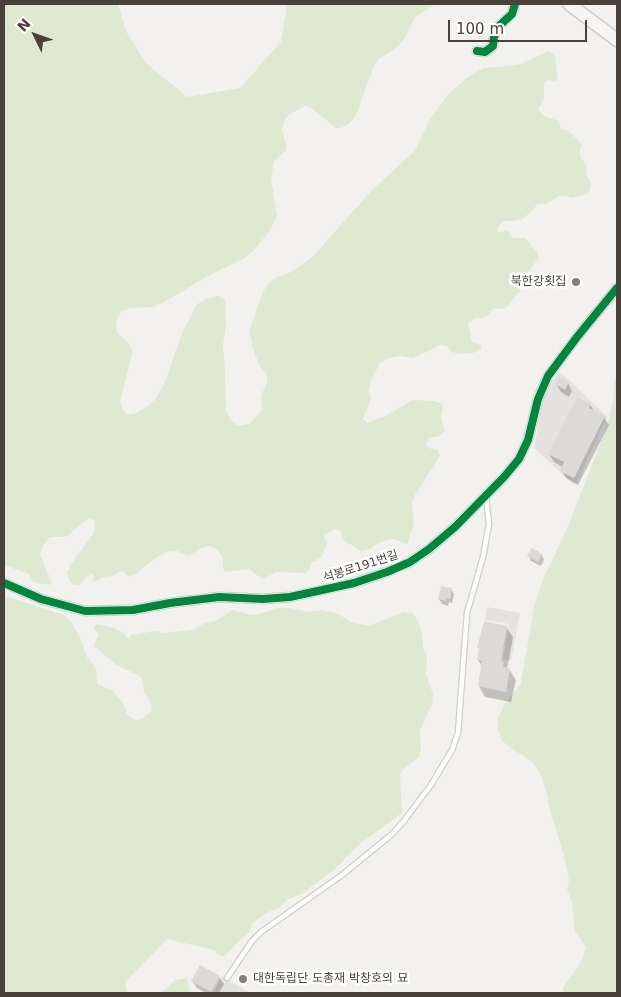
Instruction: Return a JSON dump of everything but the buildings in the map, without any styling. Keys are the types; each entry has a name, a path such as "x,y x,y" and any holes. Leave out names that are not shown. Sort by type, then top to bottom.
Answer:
{"main road":[{"path":"570,4 617,40"}],"street":[{"path":"477,51 485,52 493,46 494,37 499,26 512,14 515,4"},
{"name":"석봉로191번길","path":"4,584 48,602 85,611 132,610 219,597 263,599 290,597 354,583 410,562 455,527 519,459 528,440 538,399 548,376 617,288"}],"lane":[{"path":"227,978 261,932 342,875 404,822 431,785 452,750 458,733 467,613 483,557 489,524 486,495"}],"shaded area":[{"path":"559,373 562,373 607,417 574,485 534,448 543,399"},
{"path":"487,607 520,613 511,661 503,659 509,624 485,620"},
{"path":"222,976 250,993 213,993"}],"green space":[{"path":"4,4 118,4 126,31 146,63 187,97 240,88 281,42 287,4 436,4 415,17 405,38 374,65 358,110 349,124 336,128 310,107 305,106 285,118 282,130 286,150 274,161 271,179 277,217 268,233 253,251 245,258 206,277 166,301 153,307 130,308 121,311 117,319 118,334 128,342 133,350 120,402 127,414 133,414 147,407 156,398 165,382 182,333 196,305 206,299 218,296 225,300 226,323 223,345 226,409 233,423 240,426 249,424 262,410 261,396 267,382 267,375 259,364 254,352 249,331 263,292 268,284 273,279 291,272 315,254 373,189 415,151 430,119 448,95 466,78 484,68 518,65 548,51 555,56 558,79 556,81 547,80 544,83 544,99 538,109 544,116 559,121 561,129 570,132 582,144 580,150 581,158 587,166 586,176 591,182 589,192 571,198 559,196 546,204 538,204 523,219 504,221 499,225 497,232 508,231 512,238 525,238 539,257 530,270 521,278 520,290 507,307 503,309 493,308 488,316 475,318 468,323 472,342 481,345 481,349 473,353 460,354 452,352 447,346 440,345 413,358 400,356 388,358 380,363 371,380 369,391 371,398 363,419 367,423 385,416 413,400 435,401 442,404 443,407 441,417 445,431 440,436 429,438 426,444 428,448 438,450 440,456 412,501 414,524 407,544 394,539 380,542 370,549 361,551 345,541 340,531 335,529 324,535 327,544 321,558 312,562 309,570 305,573 277,572 262,579 249,569 225,572 223,557 215,548 209,546 201,548 189,556 177,551 170,551 157,557 136,574 129,577 122,571 95,582 93,581 94,574 91,573 79,585 75,585 69,580 67,572 77,555 93,535 95,524 93,520 89,519 70,534 64,537 50,537 43,545 40,555 52,582 49,585 33,582 29,574 4,565"},
{"path":"617,370 617,993 563,993 563,987 583,958 586,947 575,932 572,902 567,889 569,880 564,855 540,773 533,763 502,741 498,731 498,719 504,705 521,683 534,607 543,579 567,529 607,426"},
{"path":"4,596 64,615 72,623 87,657 96,669 97,684 113,691 123,703 127,714 135,720 142,719 151,711 152,706 144,692 143,681 136,674 116,665 94,646 99,634 93,628 97,624 115,628 128,638 131,635 155,631 165,633 191,630 205,623 216,621 232,610 252,615 278,608 291,608 308,612 322,610 336,613 354,623 369,626 403,612 412,613 418,620 422,633 423,648 427,655 426,674 433,694 432,704 420,730 421,748 419,757 402,770 400,775 402,813 357,846 335,869 303,893 287,900 279,908 266,913 252,924 249,933 225,956 218,955 214,950 167,939 125,982 127,993 4,993"},
{"path":"187,978 190,993 161,993 175,980"}],"cycle path":[{"path":"477,51 485,52 493,46 494,37 499,26 512,14 515,4"},
{"path":"4,583 41,599 85,611 133,610 219,597 263,599 290,597 354,583 410,562 455,527 519,459 528,440 538,399 548,376 617,288"}],"place":[{"name":"북한강횟집","path":"576,282"},
{"name":"대한독립단 도총재 박창호의 묘","path":"243,979"}]}
